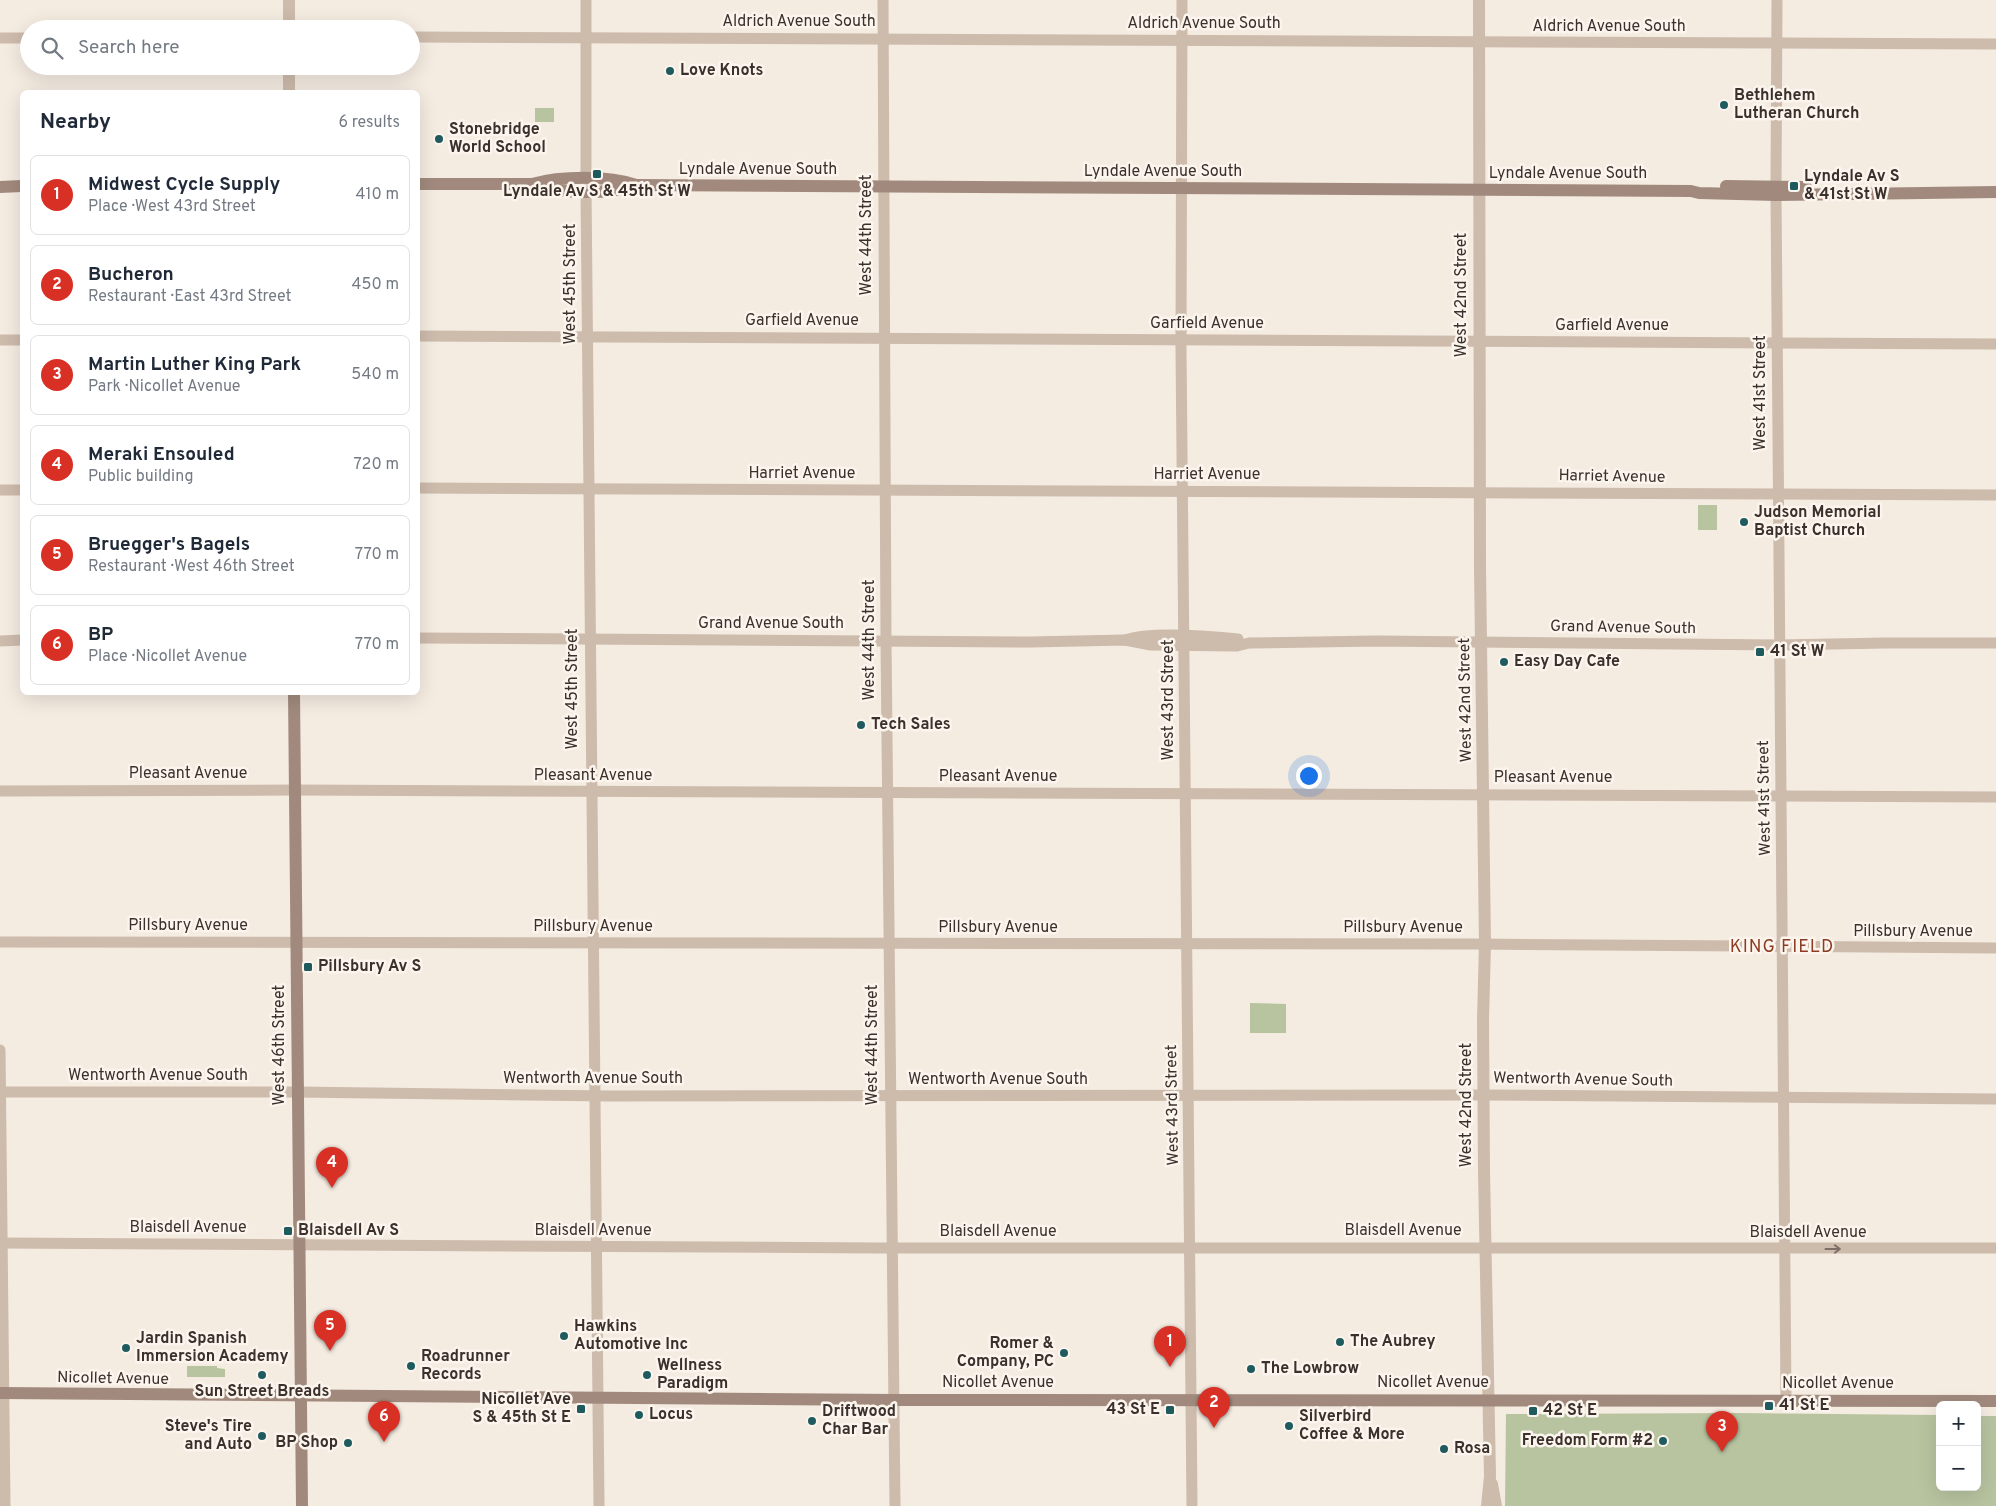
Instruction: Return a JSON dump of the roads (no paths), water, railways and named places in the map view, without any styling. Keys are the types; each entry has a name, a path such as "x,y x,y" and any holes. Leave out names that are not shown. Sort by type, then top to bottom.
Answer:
{"main road":[{"name":"Lyndale Avenue South","path":"420,184 532,184 544,188 621,180 636,185 1691,191 1699,193 1776,190 1841,194 1859,192 1996,192"},
{"path":"0,187 20,186"},
{"name":"West 46th Street","path":"294,695 296,1092 302,1506"},
{"name":"Nicollet Avenue","path":"2,1393 300,1397 894,1400 1489,1399 1996,1401"}],"street":[{"path":"289,0 289,20"},
{"name":"West 45th Street","path":"586,0 589,638 599,1506"},
{"name":"West 44th Street","path":"883,0 888,944 895,1506"},
{"name":"West 43rd Street","path":"1182,0 1181,341 1192,1506"},
{"name":"West 42nd Street","path":"1479,0 1478,190 1485,944 1484,1095 1490,1476"},
{"name":"West 41st Street","path":"1777,0 1776,190 1786,1400"},
{"path":"0,38 20,38"},
{"name":"Aldrich Avenue South","path":"420,38 1996,44"},
{"path":"289,75 289,90"},
{"name":"Garfield Avenue","path":"420,336 1996,344"},
{"path":"0,340 20,340"},
{"name":"Harriet Avenue","path":"420,488 1996,495"},
{"path":"0,490 20,490"},
{"name":"Grand Avenue South","path":"420,638 886,641 1125,640 1151,645 1184,641 1237,646 1249,643 1482,642 1779,645 1885,642 1996,643"},
{"path":"0,641 20,640"},
{"name":"Pleasant Avenue","path":"0,791 295,790 1996,797"},
{"name":"Pillsbury Avenue","path":"0,942 1485,944 1996,948"},
{"path":"0,1050 4,1506"},
{"name":"Wentworth Avenue South","path":"0,1092 296,1092 594,1096 1484,1095 1996,1099"},
{"name":"Blaisdell Avenue","path":"1,1243 892,1248 1486,1247 1784,1250 1996,1248"},
{"path":"1487,1506 1490,1476"},
{"path":"1490,1476 1496,1506"}],"place":[{"name":"Love Knots","path":"670,71"},
{"name":"Bethlehem Lutheran Church","path":"1724,105"},
{"name":"Stonebridge World School","path":"439,139"},
{"name":"Lyndale Av S & 45th St W","path":"597,174"},
{"name":"Lyndale Av S & 41st St W","path":"1794,186"},
{"name":"Judson Memorial Baptist Church","path":"1744,522"},
{"name":"41 St W","path":"1760,652"},
{"name":"Easy Day Cafe","path":"1504,662"},
{"name":"Tech Sales","path":"861,725"},
{"name":"Pillsbury Av S","path":"308,967"},
{"name":"Meraki Ensouled","path":"332,1188"},
{"name":"Blaisdell Av S","path":"288,1231"},
{"name":"Hawkins Automotive Inc","path":"564,1336"},
{"name":"The Aubrey","path":"1340,1342"},
{"name":"Jardin Spanish Immersion Academy","path":"126,1348"},
{"name":"Bruegger's Bagels","path":"330,1351"},
{"name":"Romer & Company, PC","path":"1064,1353"},
{"name":"Roadrunner Records","path":"411,1366"},
{"name":"Midwest Cycle Supply","path":"1170,1367"},
{"name":"The Lowbrow","path":"1251,1369"},
{"name":"Sun Street Breads","path":"262,1375"},
{"name":"Wellness Paradigm","path":"647,1375"},
{"name":"41 St E","path":"1769,1406"},
{"name":"Nicollet Ave S & 45th St E","path":"581,1409"},
{"name":"43 St E","path":"1170,1410"},
{"name":"42 St E","path":"1533,1411"},
{"name":"Locus","path":"639,1415"},
{"name":"Driftwood Char Bar","path":"812,1421"},
{"name":"Silverbird Coffee & More","path":"1289,1426"},
{"name":"Bucheron","path":"1214,1428"},
{"name":"Steve's Tire and Auto","path":"262,1436"},
{"name":"Freedom Form #2","path":"1663,1441"},
{"name":"BP","path":"384,1442"},
{"name":"BP Shop","path":"348,1443"},
{"name":"Rosa","path":"1444,1449"},
{"name":"Martin Luther King Park","path":"1722,1452"}],"district":[{"name":"KING FIELD","path":"1782,947"}]}
